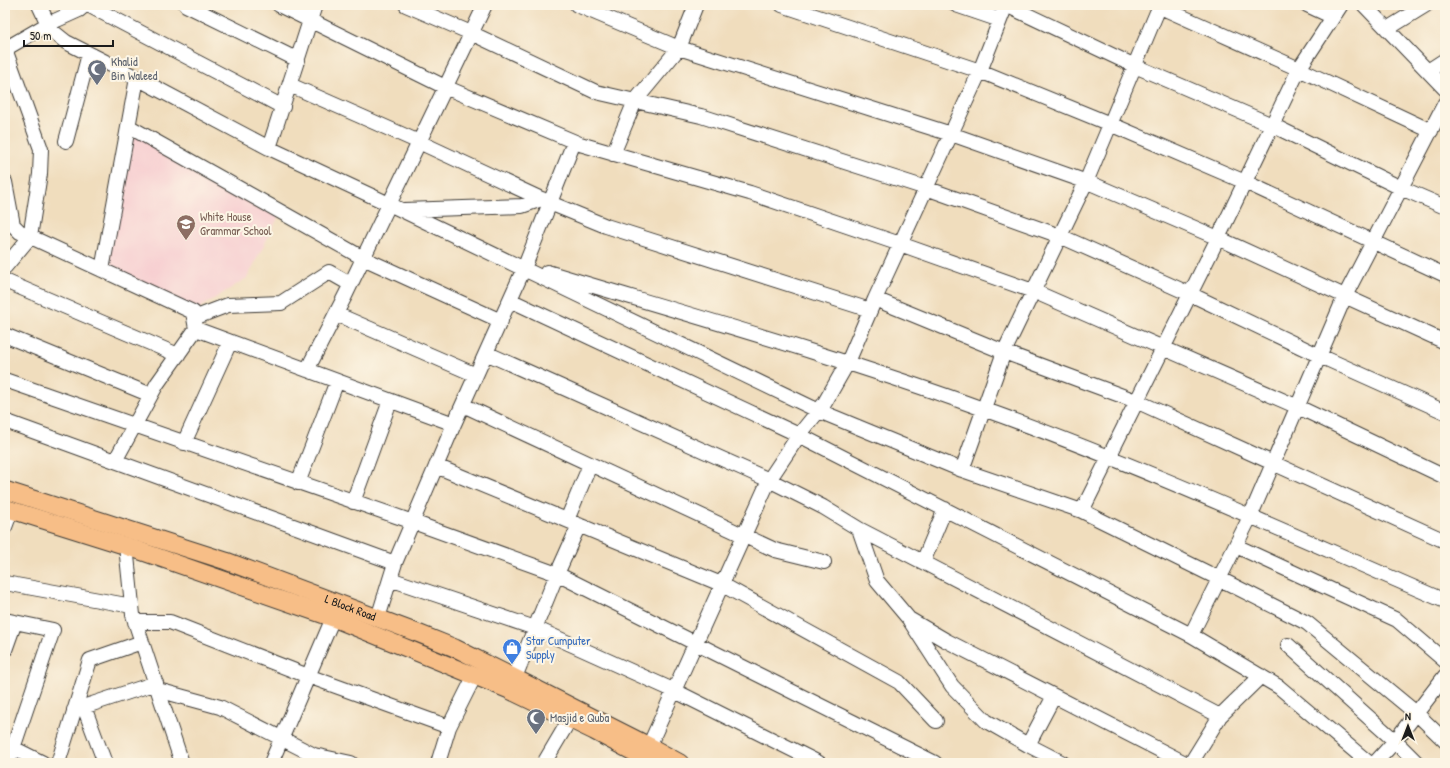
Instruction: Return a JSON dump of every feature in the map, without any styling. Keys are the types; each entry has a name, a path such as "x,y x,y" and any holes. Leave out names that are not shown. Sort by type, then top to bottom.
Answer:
{"main road":[{"name":"L Block Road","path":"5,490 226,561 455,648 570,719 649,755 680,763"},
{"name":"L Block Road","path":"8,509 126,546 333,618 475,675 512,684 649,755"}],"street":[{"path":"39,5 47,25 66,42 270,148 525,267 819,411 962,470 1082,511 1306,623 1416,714 1445,741"},
{"path":"5,267 30,237 40,174 41,149 5,49 86,5 283,107"},
{"path":"186,5 298,60"},
{"path":"279,5 445,87 574,142 750,194 900,244 1033,291 1162,349 1298,407 1445,477"},
{"path":"270,148 315,5"},
{"path":"406,5 472,33 596,92 701,116 926,188 1060,236 1190,294 1320,356 1445,412"},
{"path":"307,370 336,314 485,5"},
{"path":"577,5 679,48 951,134 1086,182 1218,238 1445,342"},
{"path":"613,154 635,101 679,48 696,5"},
{"path":"782,5 980,71 1110,124 1245,182 1445,275"},
{"path":"956,5 1000,20"},
{"path":"649,755 675,690 721,584 769,480 799,435 824,404 848,362 872,304 980,71 1006,5 1135,66 1272,125 1401,188 1445,207"},
{"path":"1307,5 1333,17"},
{"path":"1082,511 1218,238 1299,69 1341,5"},
{"path":"1364,5 1445,89"},
{"path":"1387,29 1426,5"},
{"path":"962,470 1004,352 1086,182 1159,6 1299,69 1431,131"},
{"path":"66,141 89,54"},
{"path":"1428,71 1445,60"},
{"path":"102,270 137,78"},
{"path":"290,85 419,142 546,201 606,226 872,304 1136,401 1445,541"},
{"path":"1191,635 1250,517 1345,296 1445,103"},
{"path":"128,126 363,258 501,320"},
{"path":"378,618 395,563 462,405 525,267 546,201 574,142"},
{"path":"5,182 14,225 20,232 193,312 195,323"},
{"path":"402,210 522,206 546,201"},
{"path":"525,267 848,362 984,409 1108,457 1445,601"},
{"path":"115,461 157,384 178,355 195,323 228,305 281,304 329,272 350,284"},
{"path":"5,281 178,355"},
{"path":"510,300 799,435 1191,635 1279,687 1369,763"},
{"path":"336,314 476,375"},
{"path":"195,323 230,342 454,424"},
{"path":"5,337 7,336 151,395"},
{"path":"184,444 230,342"},
{"path":"486,353 769,480 823,507 858,529 1220,716"},
{"path":"5,380 184,444 413,522 557,574 936,763"},
{"path":"298,483 337,381"},
{"path":"353,502 390,401"},
{"path":"462,405 775,550 824,562"},
{"path":"5,421 395,563"},
{"path":"512,684 557,574 590,465"},
{"path":"436,466 721,584 900,682 936,721"},
{"path":"5,527 8,509"},
{"path":"922,562 945,509"},
{"path":"858,529 877,581 909,619 956,691 986,721 1063,763"},
{"path":"126,546 133,615 182,763"},
{"path":"1236,546 1397,620 1445,661"},
{"path":"390,579 535,628 675,690 819,763"},
{"path":"5,583 132,606"},
{"path":"271,763 333,618"},
{"path":"909,619 944,640 1185,763"},
{"path":"5,650 10,621 53,630 9,746 8,763"},
{"path":"135,622 170,622 308,676 449,727"},
{"path":"58,763 79,708 90,660 142,642"},
{"path":"1288,645 1418,763"},
{"path":"438,763 449,727 475,675"},
{"path":"1191,763 1220,716 1261,676"},
{"path":"1375,763 1395,741 1445,676"},
{"path":"79,708 157,687 220,707 314,755 351,763"},
{"path":"1028,745 1054,696"},
{"path":"79,708 105,763"},
{"path":"544,763 570,719"},
{"path":"9,746 43,763"}],"shaded area":[{"name":"White House Grammar School","path":"128,126 281,212 247,278 193,312 102,270"}],"place":[{"name":"Khalid Bin Waleed","path":"97,86"},
{"name":"White House Grammar School","path":"186,241"},
{"name":"Star Cumputer Supply","path":"512,665"},
{"name":"Masjid e Quba","path":"536,735"}]}
